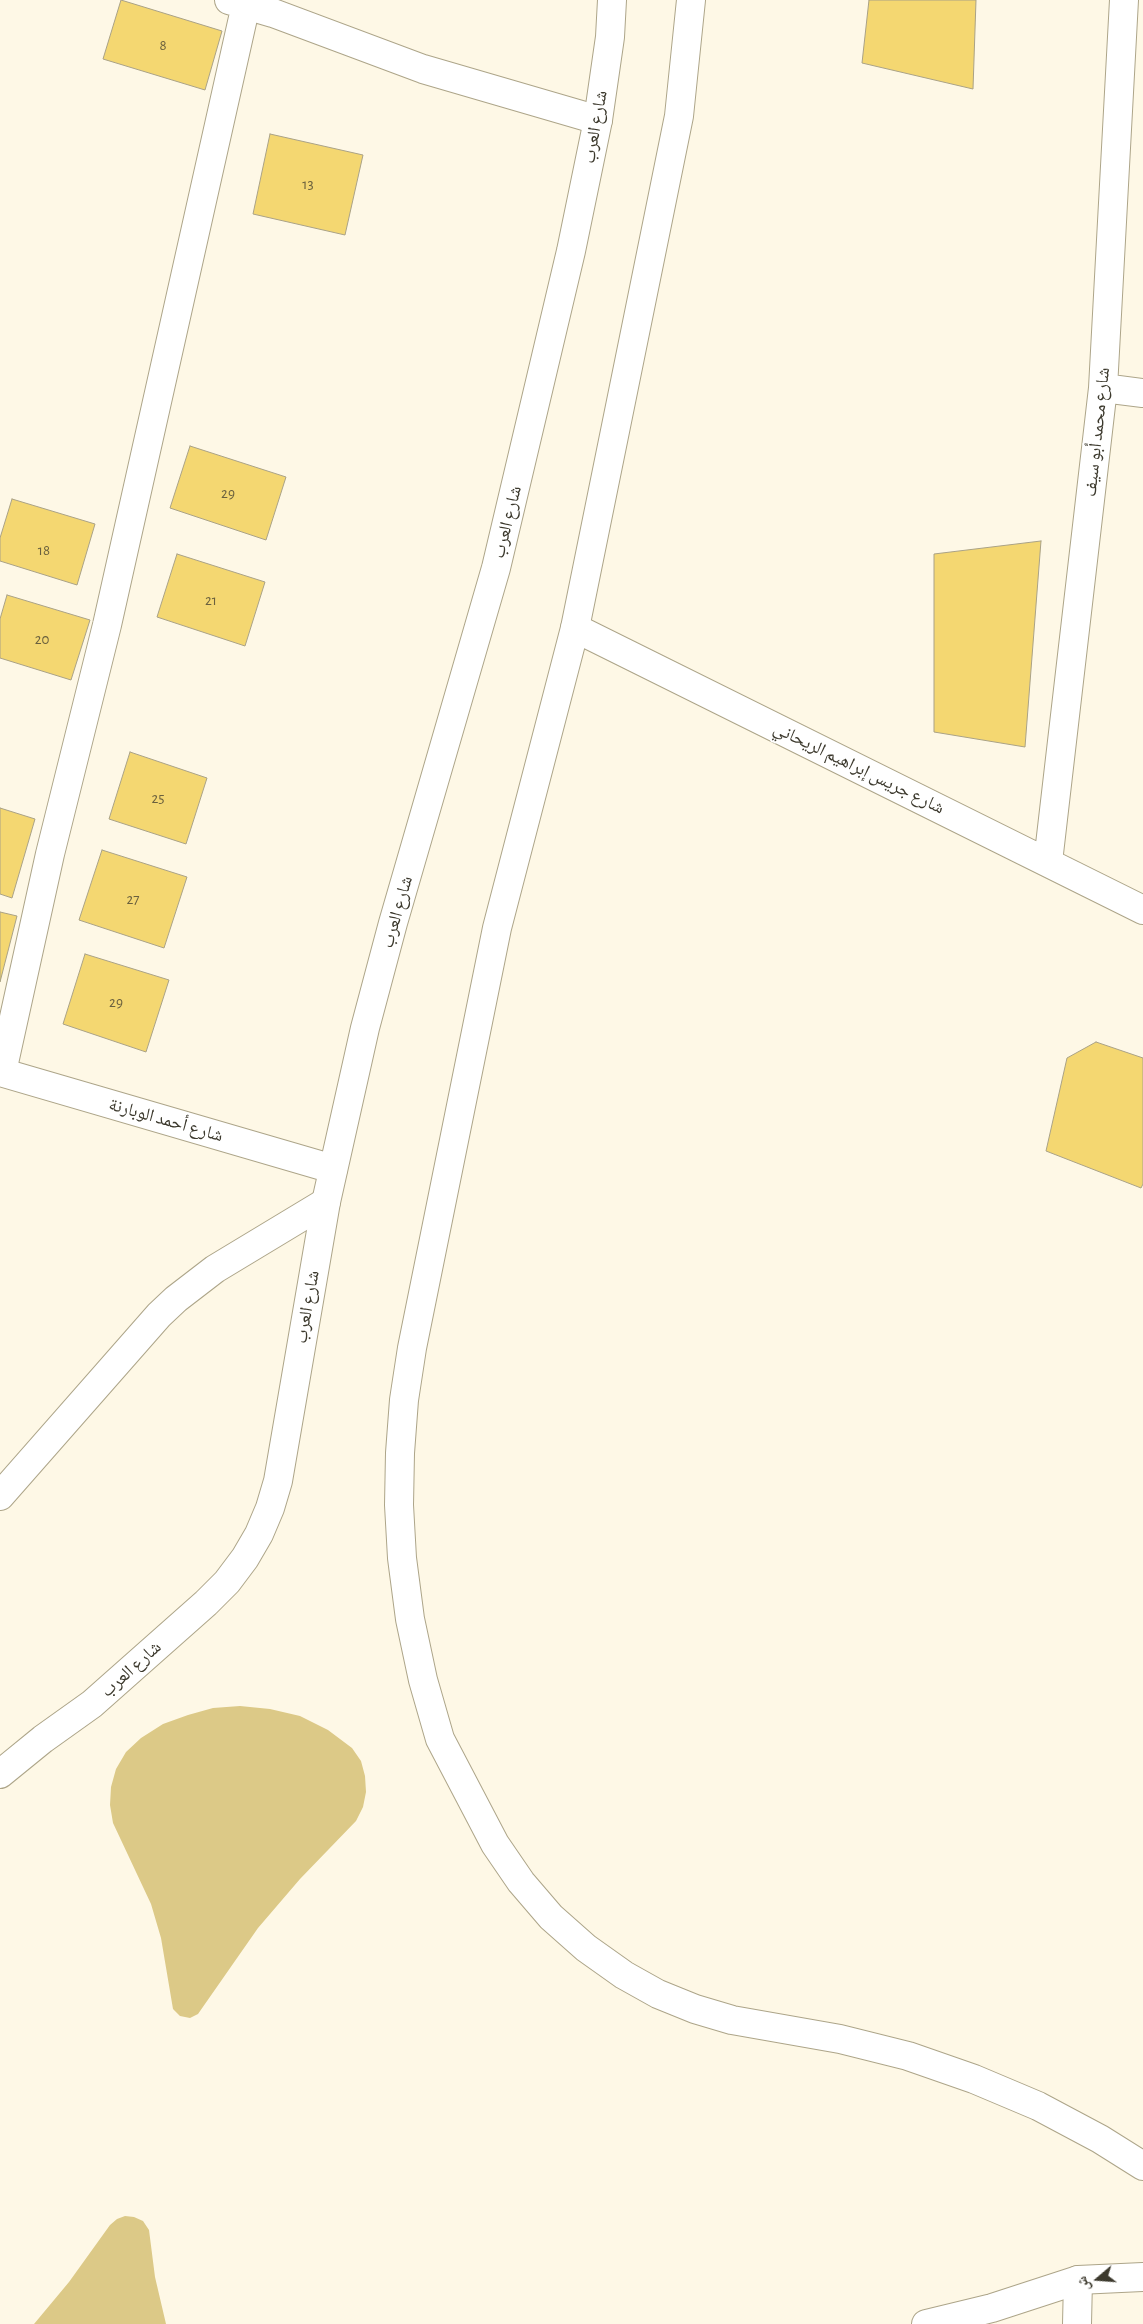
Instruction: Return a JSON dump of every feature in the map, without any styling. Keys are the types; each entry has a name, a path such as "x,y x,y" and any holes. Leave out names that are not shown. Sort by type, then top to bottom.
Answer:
{"main road":[{"name":"شارع العرب","path":"0,1774 43,1738 92,1704 206,1603 227,1582 259,1534 278,1481 326,1202 365,1028 390,932 498,558 571,251 598,120 610,37 612,0"},
{"path":"691,0 680,116 575,628 497,928 414,1338 404,1400 400,1479 402,1558 412,1628 423,1680 440,1739 495,1844 521,1882 551,1918 586,1948 624,1975 658,1994 694,2009 732,2020 840,2039 908,2056 974,2079 1038,2106 1100,2139 1143,2166"},
{"name":"شارع محمد أبو سيف","path":"1048,862 1103,388 1124,0"},
{"path":"1,1072 50,854 109,615 240,1 422,69 598,120"},
{"path":"1103,388 1143,393"},
{"name":"شارع جريس إبراهيم الريحاني","path":"575,628 1143,910"},
{"name":"شارع أحمد الوبارنة","path":"1,1072 333,1169"},
{"path":"0,1496 159,1315 215,1269 326,1202"},
{"path":"926,2324 992,2308 1078,2280 1143,2277"},
{"path":"1077,2324 1078,2280"}],"shaded area":[{"path":"240,1706 270,1709 300,1716 328,1730 352,1748 361,1761 365,1776 366,1792 363,1807 356,1821 300,1879 258,1928 198,2014 190,2018 180,2016 173,2009 161,1938 151,1904 113,1823 110,1805 111,1787 116,1769 126,1752 141,1738 163,1724 213,1708"},
{"path":"125,2216 143,2221 149,2230 155,2277 166,2324 34,2324 69,2282 110,2225 117,2219"}],"building":[{"path":"121,0 222,31 205,90 103,59"},
{"path":"869,0 976,0 973,89 862,63"},
{"path":"270,134 363,155 345,235 253,214"},
{"path":"190,446 286,477 266,540 170,508"},
{"path":"12,499 95,524 77,585 0,561 0,538"},
{"path":"1041,541 1025,747 934,732 934,554"},
{"path":"177,554 265,582 245,646 157,617"},
{"path":"7,595 90,620 71,680 0,658 0,619"},
{"path":"130,752 207,778 186,844 109,819"},
{"path":"0,808 35,819 12,898 0,894"},
{"path":"102,850 187,877 164,948 79,920"},
{"path":"0,912 17,916 0,982"},
{"path":"85,954 169,980 146,1052 63,1024"},
{"path":"1096,1042 1143,1058 1143,1184 1141,1188 1046,1151 1067,1058"}]}
